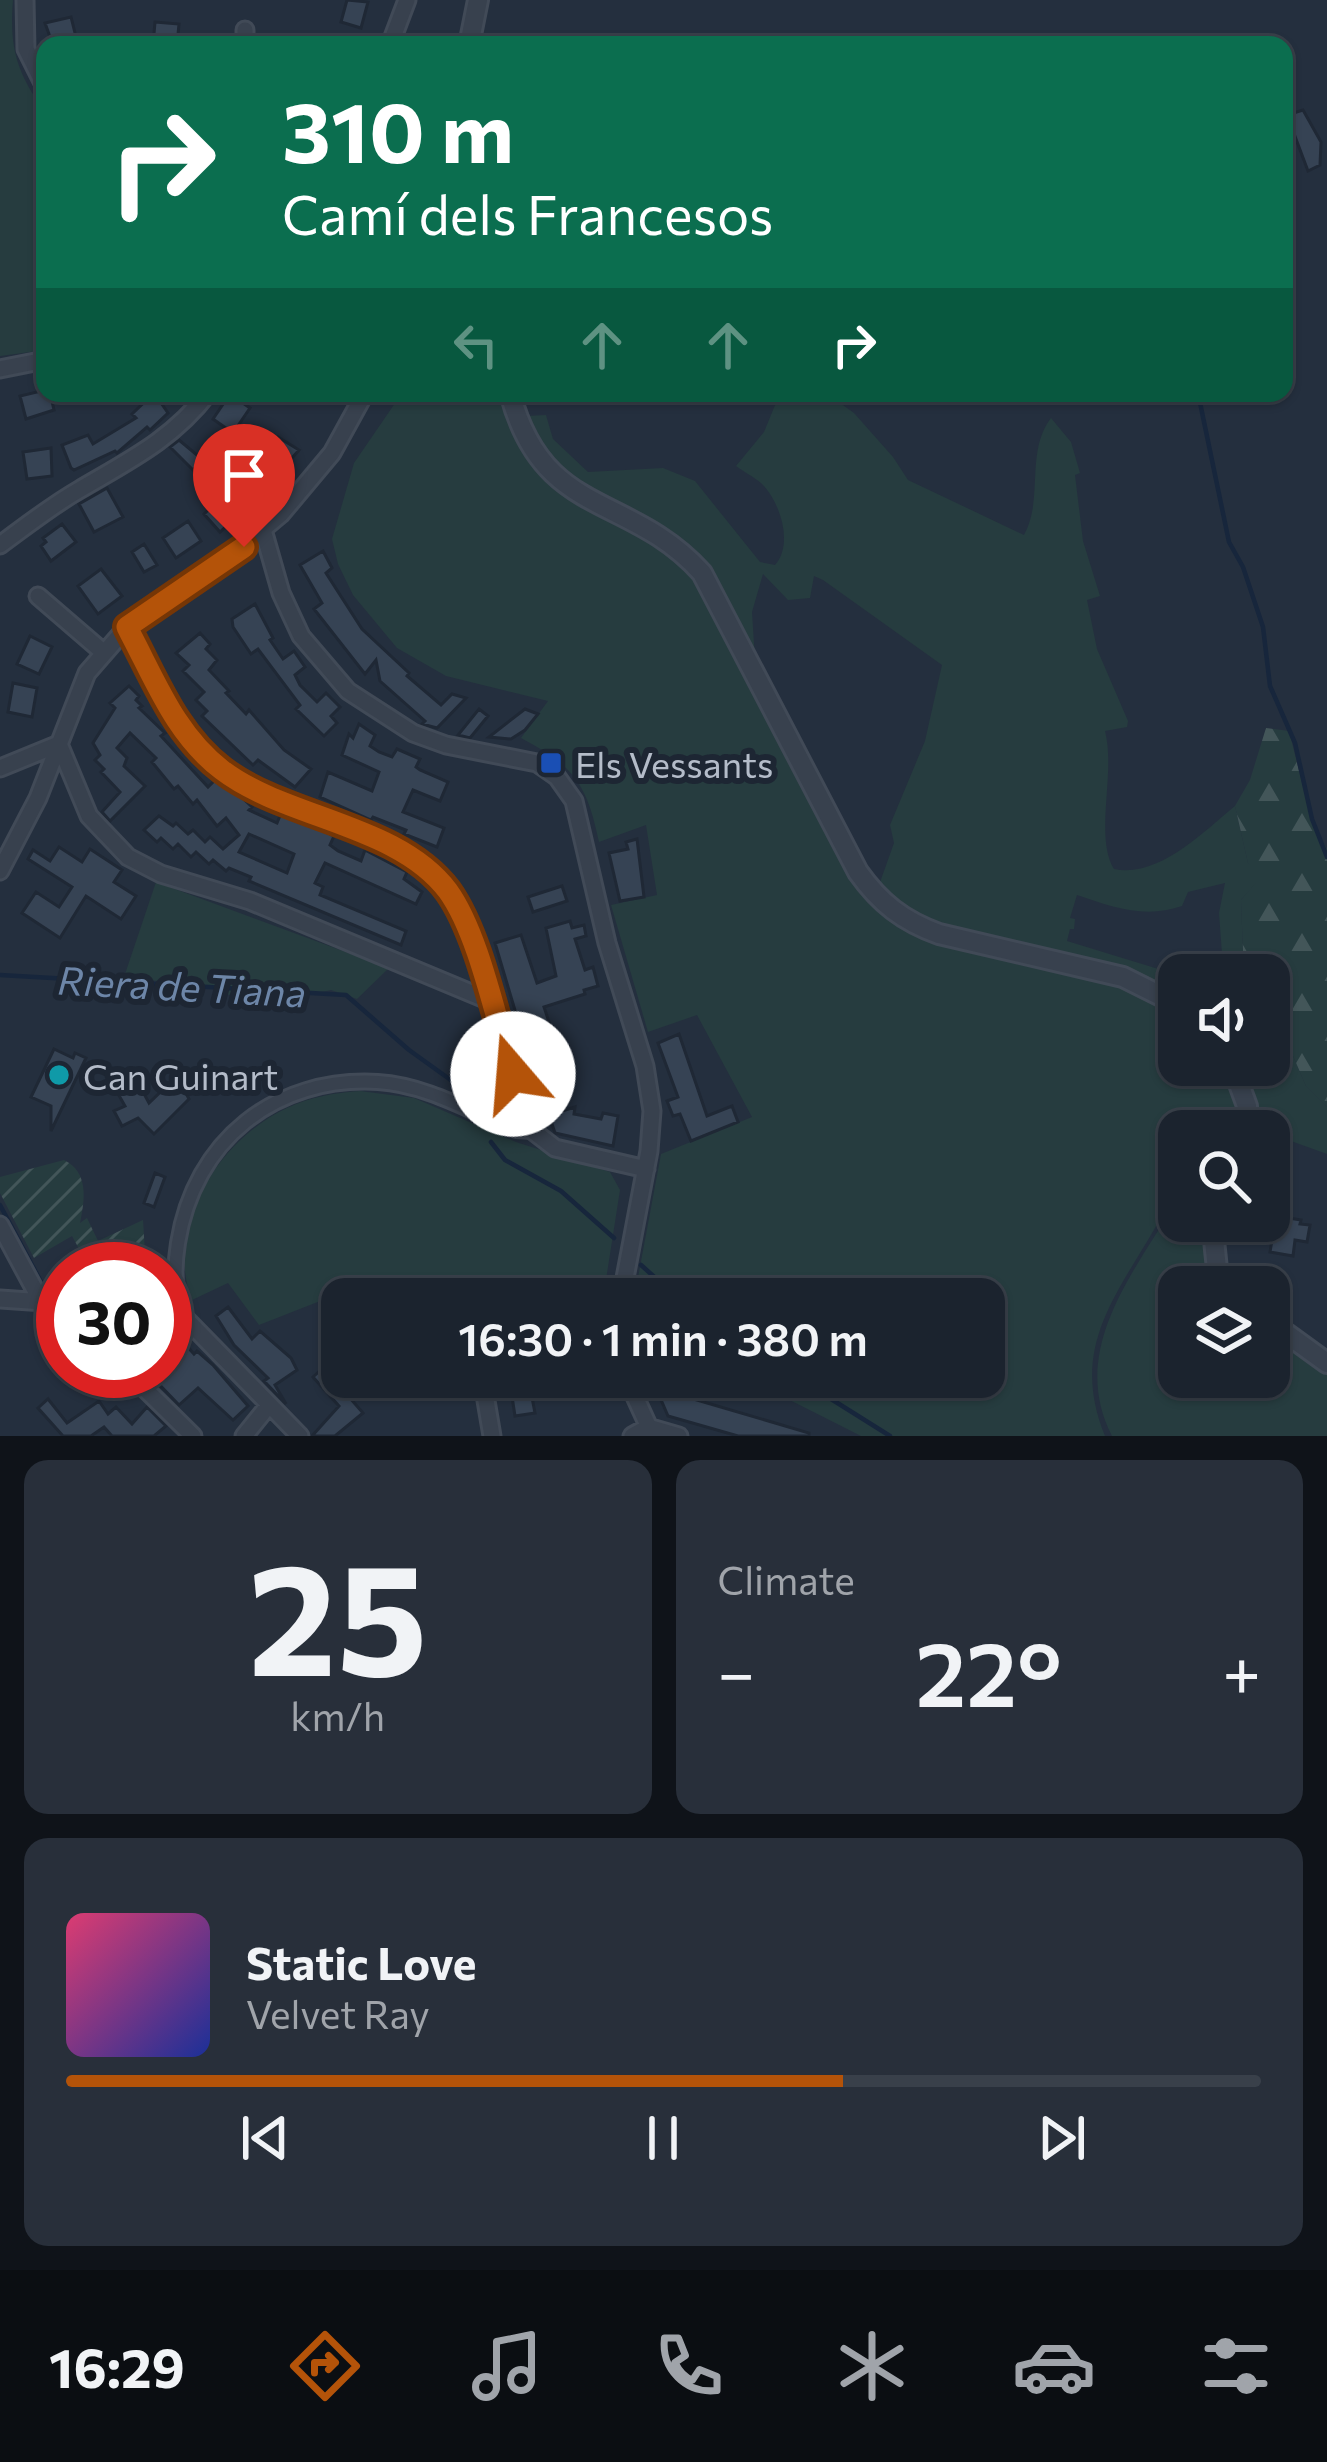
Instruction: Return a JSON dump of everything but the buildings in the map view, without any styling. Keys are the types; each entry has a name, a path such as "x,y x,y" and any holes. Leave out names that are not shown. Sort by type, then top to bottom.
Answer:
{"street":[{"path":"25,0 26,49 36,69"},
{"path":"393,36 407,0"},
{"path":"476,36 478,0"},
{"path":"0,369 36,363"},
{"path":"0,545 65,499 151,449 173,433 200,402"},
{"path":"0,871 38,798 87,673 103,652 127,627 225,562 303,491 332,453 359,402"},
{"path":"513,402 530,445 552,476 574,493 644,526 681,550 702,573 858,872 882,903 914,925 939,934 1123,977 1158,994"},
{"path":"262,530 281,593 301,636 348,691 412,733 446,745 537,763 570,794 581,819 608,943 645,1066 652,1111 625,1278"},
{"path":"38,596 103,652"},
{"path":"127,627 183,731 224,772 404,854 432,873 457,904 533,1132"},
{"path":"24,760 67,720"},
{"path":"59,744 88,816 115,847 143,866 250,901 490,1001"},
{"path":"0,768 59,744"},
{"path":"181,1242 188,1197 210,1156 263,1108 318,1085 415,1087 516,1130 533,1132 555,1148 646,1169"},
{"path":"0,1225 36,1276"},
{"path":"0,1299 36,1300"},
{"path":"192,1325 300,1436"},
{"path":"1290,1336 1327,1363"},
{"path":"155,1398 187,1430 166,1436"},
{"path":"486,1398 492,1436"},
{"path":"636,1398 651,1432"},
{"path":"244,1436 269,1405"},
{"path":"632,1436 651,1432 679,1436"}],"green space":[{"path":"0,0 13,0 17,59 36,98 36,351 0,356"},
{"path":"396,402 508,402 528,452 655,541 692,573 855,880 886,917 923,938 958,949 1074,971 1147,994 1158,1001 1158,1086 1233,1086 1238,1110 1158,1110 1158,1224 1111,1303 1094,1351 1095,1405 1105,1436 861,1436 786,1398 1005,1398 1005,1278 638,1278 661,1154 752,1117 697,1015 648,1032 611,905 657,895 646,825 599,842 589,805 575,779 554,758 521,738 548,701 446,676 397,648 353,595 332,539 354,463"},
{"path":"776,402 839,402 854,413 908,480 1024,535 1033,506 1039,446 1051,418 1071,442 1080,473 1075,475 1083,541 1100,596 1087,600 1097,649 1128,721 1127,727 1105,731 1108,855 1114,869 1147,867 1179,851 1235,806 1248,863 1260,873 1241,900 1243,954 1222,954 1219,913 1225,883 1188,892 1182,906 1168,910 1116,907 1077,895 1070,918 1075,919 1074,929 1067,941 1158,969 1158,985 1088,958 962,930 904,905 879,885 894,843 890,825 925,741 942,665 823,580 814,576 810,598 788,600 763,574 752,612 755,659 690,551 658,526 574,482 543,450 526,416 546,415 553,439 588,472 663,468 695,481 760,562 775,565 784,535 779,511 761,483 736,466 764,432"},
{"path":"1266,728 1289,731 1311,819 1327,849 1327,1107 1306,1086 1290,1049 1290,954 1243,954 1241,900 1260,878 1248,863 1235,806 1250,780"},
{"path":"156,882 389,968 357,999 331,990 296,998 213,994 217,988 124,977"},
{"path":"1290,1049 1306,1086 1327,1107 1327,1154 1290,1141 1290,1110 1253,1110 1249,1086 1290,1086"},
{"path":"360,1091 414,1098 516,1142 610,1172 620,1190 606,1278 321,1278 321,1301 259,1325 228,1283 192,1300 192,1242 185,1242 204,1188 220,1163 262,1122 322,1096"},
{"path":"64,1160 81,1179 80,1223 87,1218 98,1241 143,1220 144,1242 75,1242 72,1236 62,1242 36,1242 34,1258 0,1193 0,1177"},
{"path":"1158,1231 1158,1242 1204,1242 1208,1266 1158,1266 1158,1398 1290,1398 1290,1345 1327,1372 1327,1436 1112,1436 1100,1404 1097,1372 1112,1311"}],"waterway":[{"path":"1200,402 1229,542 1243,567 1263,627 1270,686 1295,743 1312,819 1327,857"},
{"name":"Riera de Tiana","path":"0,975 346,995 409,1050 473,1096"},
{"name":"Riera de Tiana","path":"491,1142 505,1160 561,1191 614,1238"},
{"path":"0,1205 36,1272"},
{"name":"Riera de Tiana","path":"641,1265 656,1278"},
{"name":"Riera de Tiana","path":"829,1398 890,1436"}],"place":[{"name":"Els Vessants","path":"551,763"},
{"name":"Can Guinart","path":"59,1075"}],"route":[{"path":"244,547 152,608 127,627 130,633 183,731 224,772 404,854 445,887 466,925 513,1074"}]}
